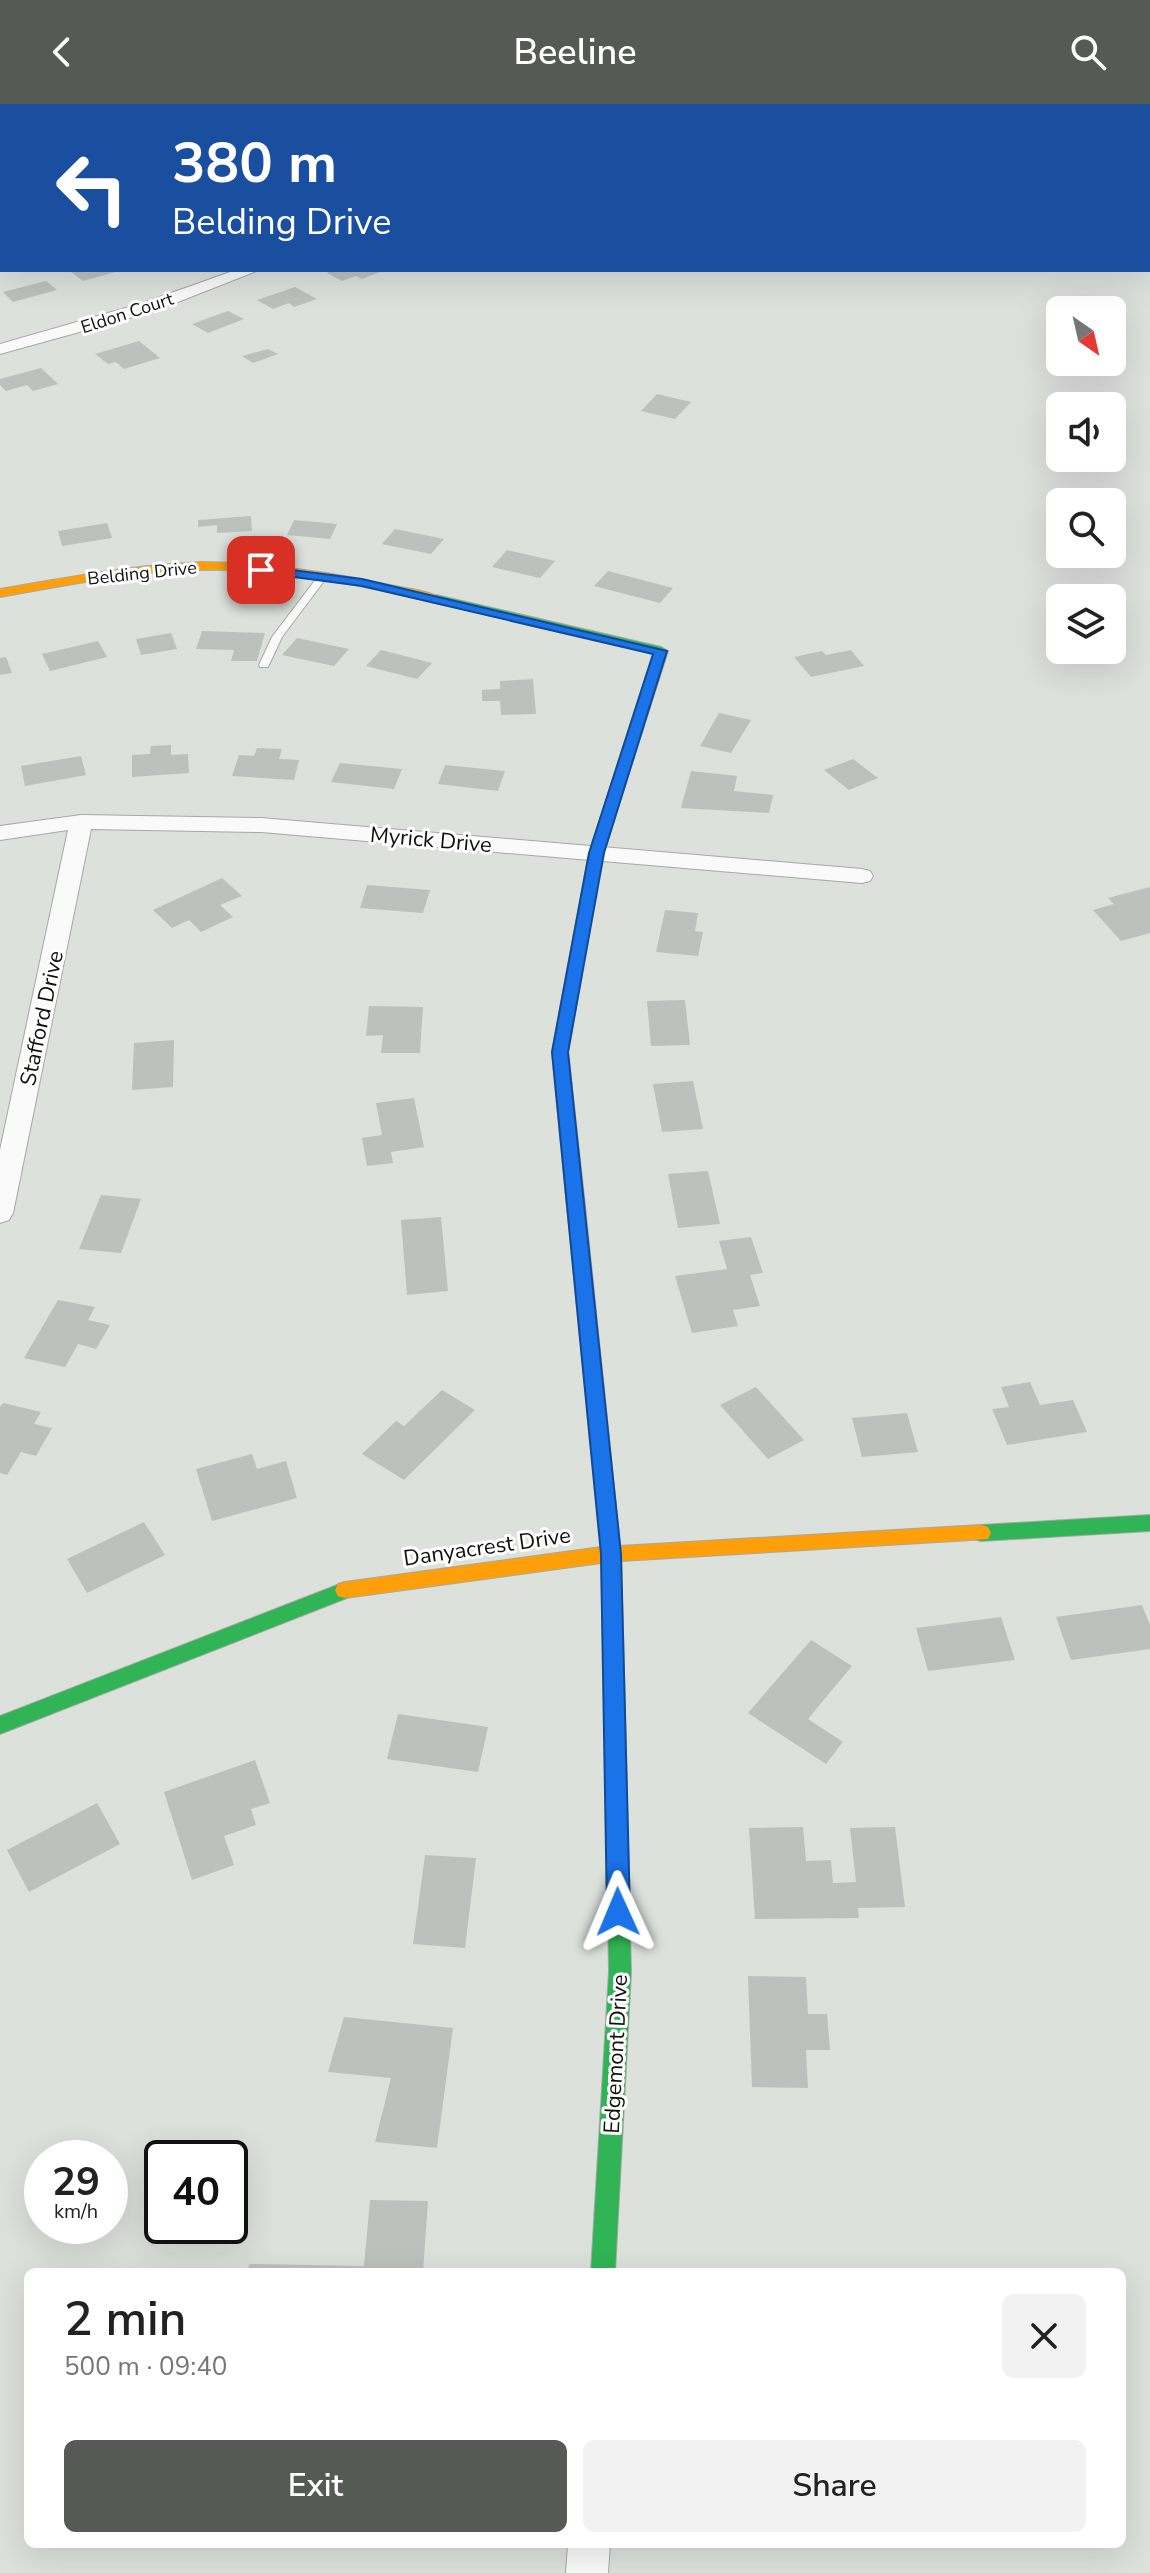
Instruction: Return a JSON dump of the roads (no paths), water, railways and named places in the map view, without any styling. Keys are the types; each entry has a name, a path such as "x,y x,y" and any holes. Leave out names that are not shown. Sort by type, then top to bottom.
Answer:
{"street":[{"name":"Eldon Court","path":"0,349 149,307 245,272"},
{"name":"Belding Drive","path":"0,593 123,572 231,566 362,582 661,651"},
{"name":"Edgemont Drive","path":"603,2268 620,1972 611,1554 560,1052 596,853 661,651"},
{"name":"Myrick Drive","path":"0,833 81,822 261,825 862,876"},
{"name":"Stafford Drive","path":"0,1213 81,822"},
{"name":"Danyacrest Drive","path":"0,1725 343,1590 611,1554 1150,1523"},
{"path":"587,2573 589,2548"}],"lane":[{"path":"264,665 277,637 322,577"}]}
